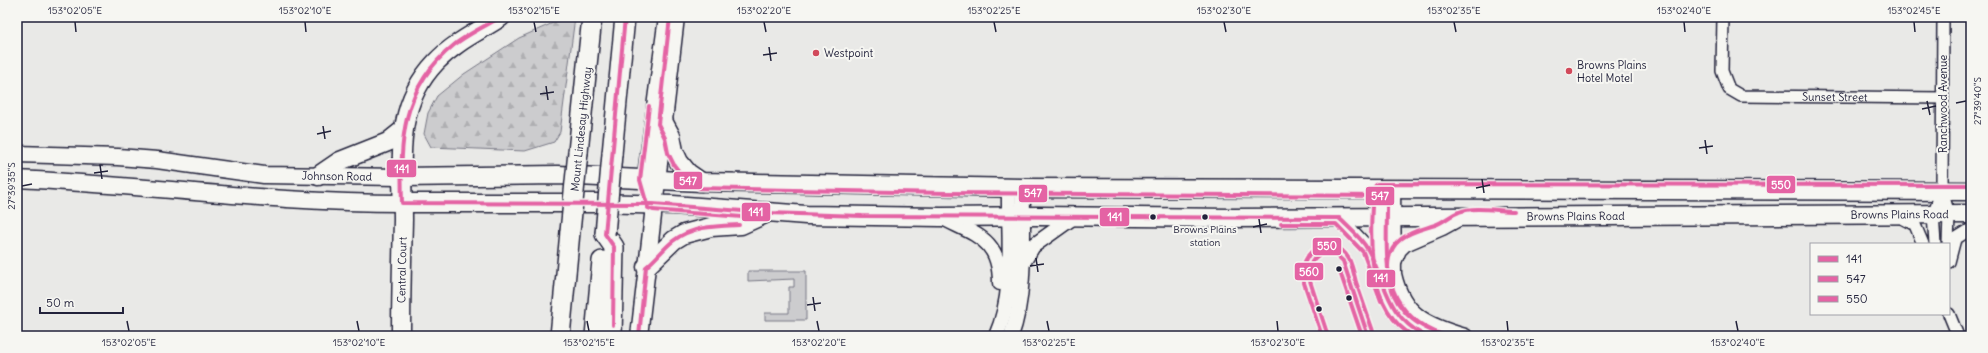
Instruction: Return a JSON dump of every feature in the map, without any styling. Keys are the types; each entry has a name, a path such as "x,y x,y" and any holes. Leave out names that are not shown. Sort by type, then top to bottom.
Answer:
{"highway":[{"name":"Mount Lindesay Highway","path":"560,336 592,17"},
{"path":"595,336 625,17"},
{"path":"605,234 614,247 612,336"}],"main road":[{"path":"402,203 401,177 403,130 411,100 417,88 435,62 453,46 501,17"},
{"path":"639,336 654,204 651,180 664,122 676,17"},
{"path":"664,122 672,136 674,151 679,162 688,173 701,182"},
{"path":"318,176 340,161 388,142 403,130"},
{"name":"Johnson Road","path":"17,154 118,157 157,160 264,175 401,177 558,175 651,180"},
{"path":"17,179 171,189 285,200 402,203 654,204"},
{"name":"Browns Plains Road","path":"651,180 1016,188 1971,191"},
{"name":"Central Court","path":"401,336 402,203"},
{"name":"Browns Plains Road","path":"654,204 768,213 941,217 1075,216 1339,218 1971,214"},
{"path":"646,267 674,240 684,234 711,227 741,225 768,213"}],"street":[{"path":"651,180 666,17"},
{"name":"Sunset Street","path":"1722,17 1722,71 1728,89 1740,96 1943,98"},
{"name":"Ranchwood Avenue","path":"1941,214 1943,17"},
{"path":"1012,336 1017,321 1022,263 1016,217 1016,188"},
{"path":"1381,280 1386,190"},
{"path":"1935,243 1941,214"},
{"path":"1941,214 1948,243"},
{"path":"1895,215 1915,225 1923,243"},
{"path":"1022,263 1033,246 1075,216"},
{"path":"941,217 981,238 990,246 998,261 1000,291 1005,300"},
{"path":"996,336 1004,319 1009,266 1016,217"},
{"path":"1385,217 1397,286 1403,300 1411,311 1433,326 1465,336"},
{"path":"1394,263 1399,250 1405,244 1463,217"},
{"path":"1339,218 1368,249 1387,299 1395,312 1409,327 1425,336"},
{"path":"1950,258 1955,239 1971,229"},
{"path":"1950,315 1958,336"}],"green space":[{"path":"563,17 575,17 560,132 554,142 525,151 431,147 424,134 428,113 437,96 464,74 519,38 562,19"},
{"path":"748,271 806,271 806,320 765,320 765,313 789,313 789,287 794,287 794,279 748,281"}],"transit line":[{"name":"141","path":"501,17 459,41 436,62 423,79 407,116 402,158 402,203 653,204 768,213 862,216 1339,218"},
{"name":"141","path":"613,325 614,247 605,234 625,17"},
{"name":"547","path":"670,17 658,124 665,138 668,153 674,165 684,178 699,188 946,193 1387,196 1387,261 1390,280 1396,297 1407,312 1422,325 1445,336"},
{"name":"547","path":"649,106 640,180 648,208 653,210 742,217"},
{"name":"550","path":"1413,336 1397,324 1386,308 1378,290 1374,270 1371,228 1373,189 1377,184 1971,185"},
{"name":"550","path":"1445,336 1417,323 1398,303 1390,284 1388,274 1388,264 1394,246 1409,234 1438,224 1465,210 1479,209 1514,211"},
{"name":"141","path":"1339,218 1359,237 1365,246 1375,263 1395,309 1402,318 1425,336"},
{"name":"547","path":"1281,224 1336,224 1363,252 1381,301"},
{"name":"141","path":"639,336 646,267 673,241 688,232 704,228 739,225"},
{"name":"550","path":"1322,336 1303,280 1303,272 1304,264 1308,256 1314,250 1329,246 1342,251 1349,259 1374,334"},
{"name":"560","path":"1328,336 1309,278 1310,267 1314,259 1327,252 1333,252 1343,261 1368,336"},
{"name":"547","path":"1339,269 1362,336"}],"place":[{"name":"Westpoint","path":"816,53"},
{"name":"Browns Plains Hotel Motel","path":"1569,71"},
{"name":"Browns Plains station","path":"1205,217"}]}
